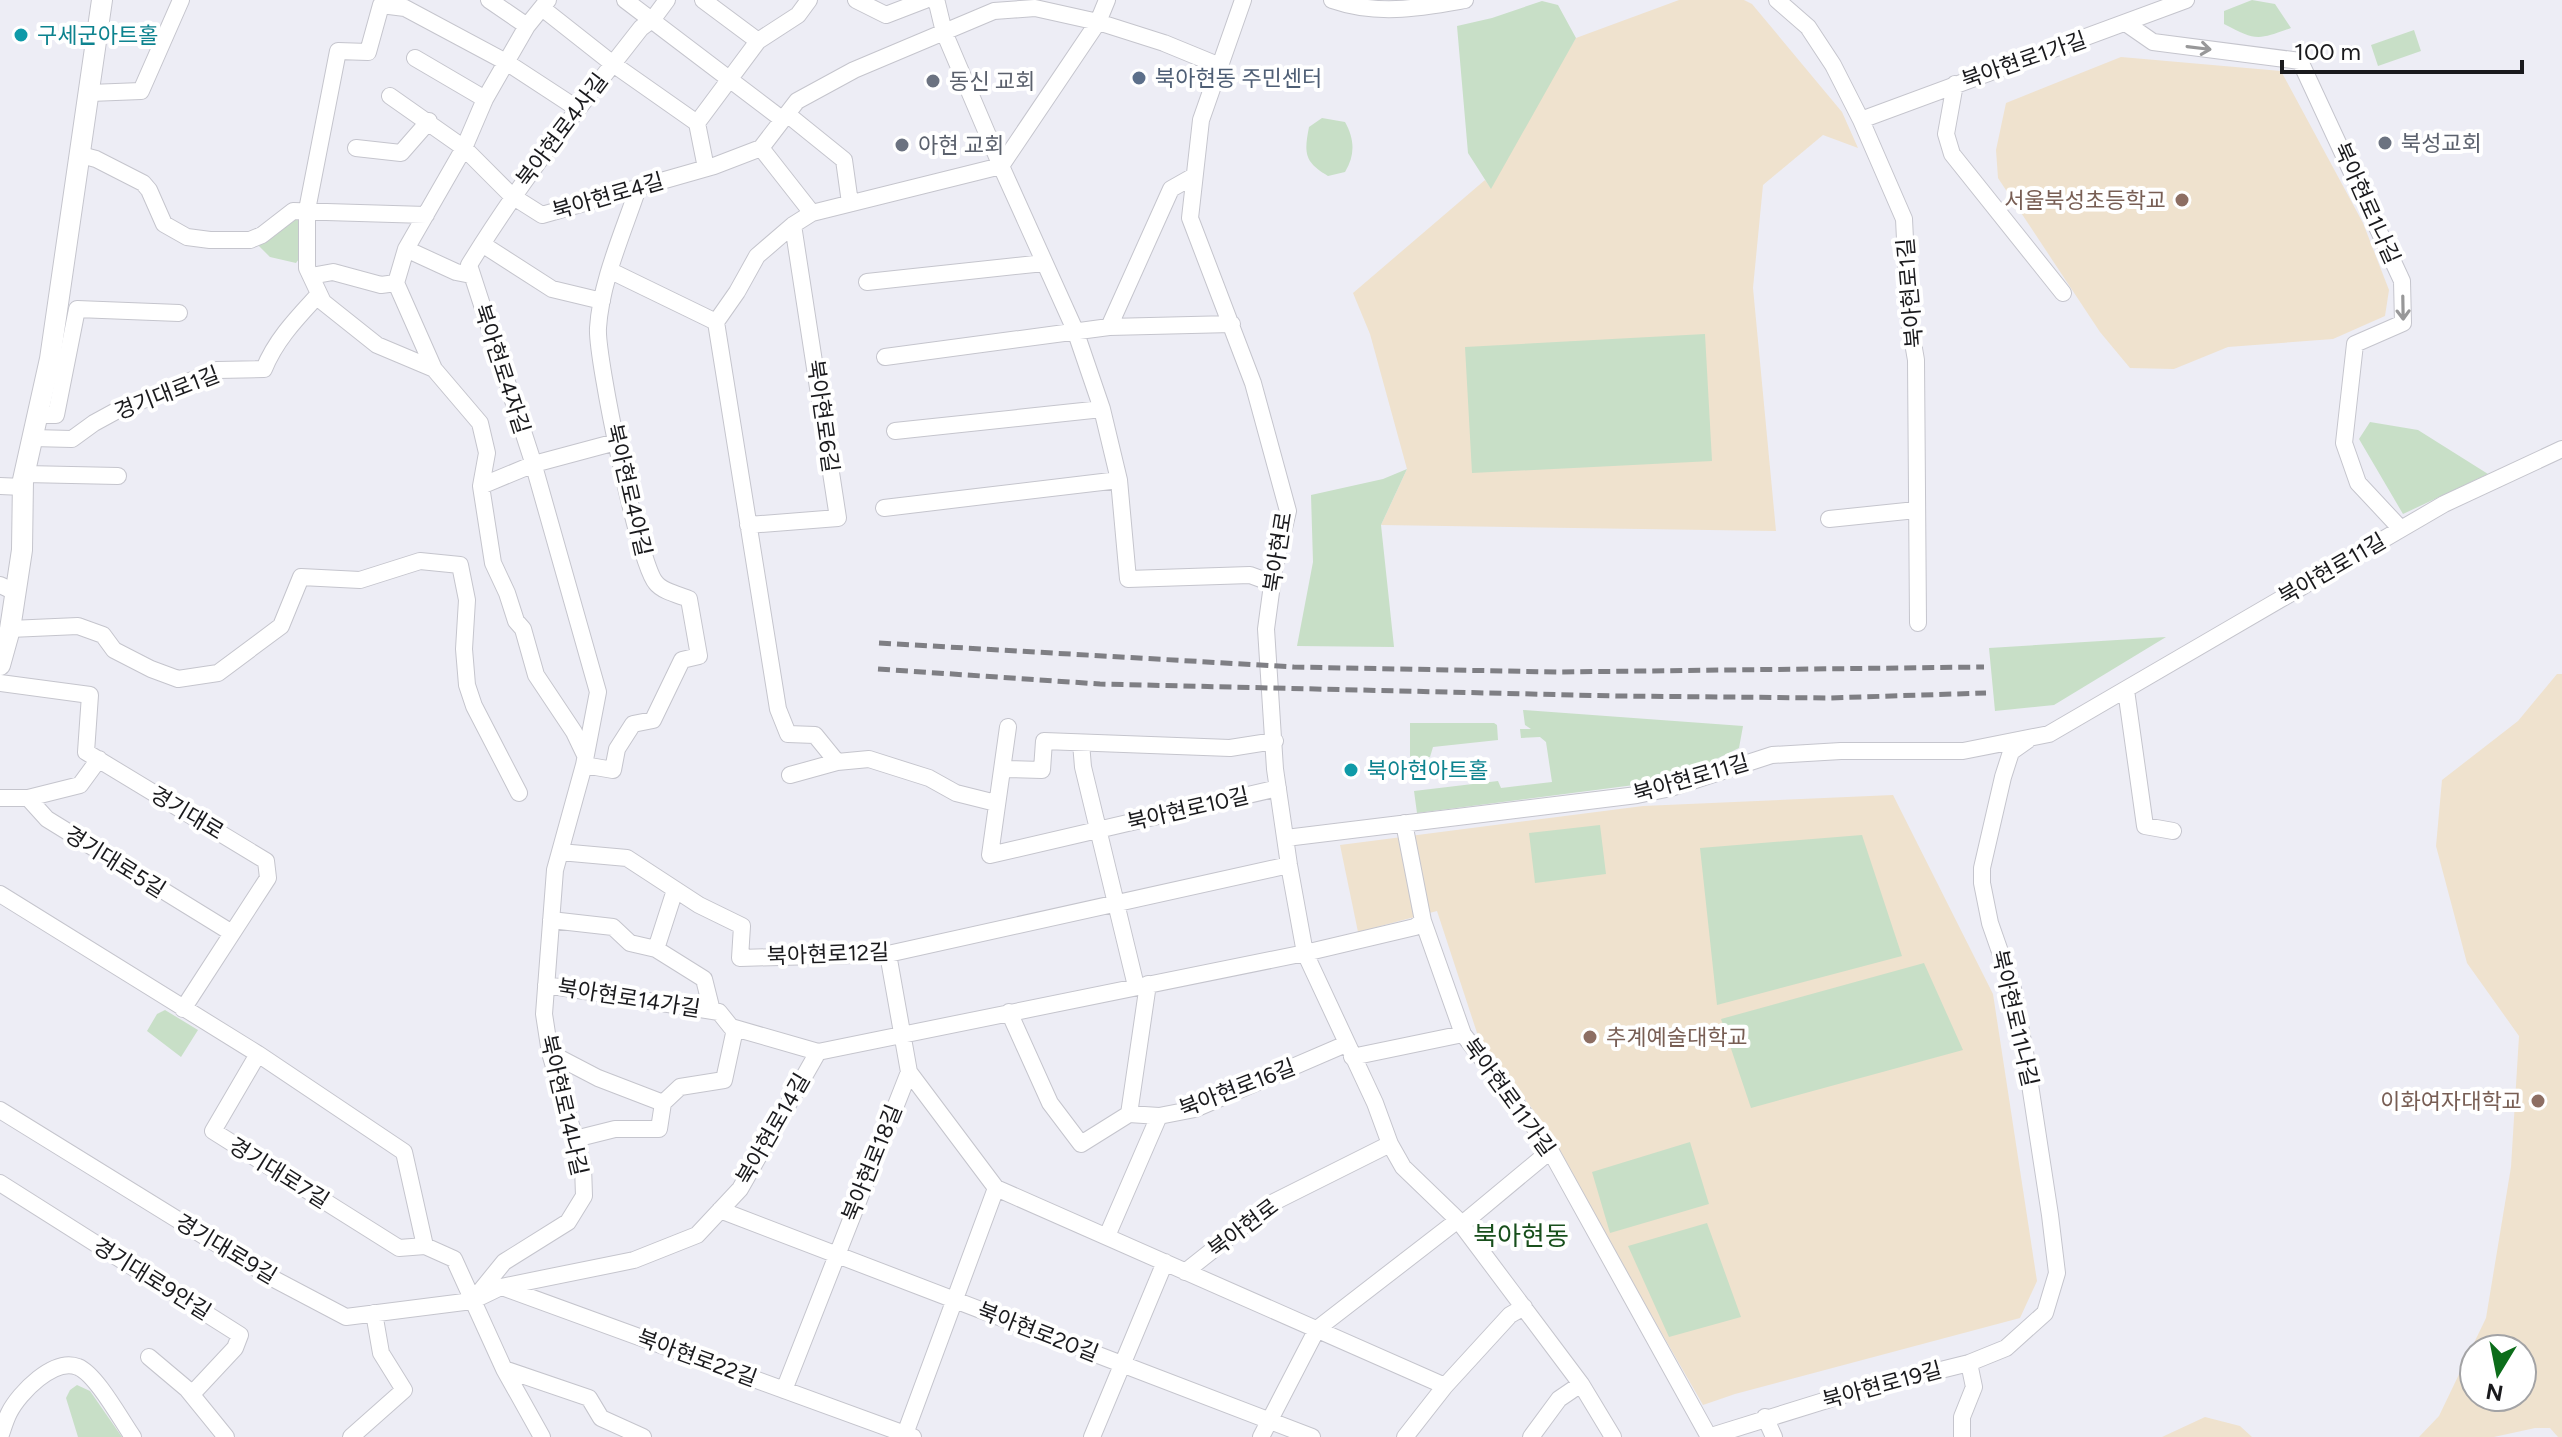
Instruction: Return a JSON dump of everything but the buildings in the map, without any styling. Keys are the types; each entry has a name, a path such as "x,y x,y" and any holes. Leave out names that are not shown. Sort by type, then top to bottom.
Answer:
{"main road":[{"path":"0,665 10,629 7,588 22,550 24,480 50,359 102,0"}],"street":[{"path":"90,93 141,91 181,0"},
{"path":"489,0 527,26"},
{"path":"625,0 844,160 850,203"},
{"name":"북아현로4사길","path":"512,196 641,28 653,19 667,0"},
{"path":"706,168 697,123 758,41 798,15 809,0"},
{"path":"856,0 886,15 925,0"},
{"path":"837,762 815,735 788,734 778,709 716,322 757,256 812,213 1001,166 1098,22 1107,0"},
{"name":"북아현로","path":"1243,0 1201,120 1190,218 1253,383 1288,511 1272,583 1266,629 1278,788 1305,953 1403,1167 1460,1222 1581,1384 1613,1437"},
{"path":"1332,0 1373,11 1405,11 1465,0"},
{"name":"북아현로1길","path":"1777,0 1808,27 1833,65 1861,120 1904,219 1909,320 1916,360 1918,623"},
{"name":"북아현로1가길","path":"1861,120 2186,0"},
{"path":"434,369 377,345 323,302 307,268 307,210 338,51 368,52 384,2 405,8 506,62 578,109"},
{"path":"709,2 758,41"},
{"path":"584,761 574,732 533,668 523,629 516,621 493,563 481,486 487,453 480,423 434,369 396,283 406,249 464,148 485,99 527,26 545,4 613,64"},
{"path":"941,4 944,32 1075,330 1102,409 1119,480 1128,579 1250,575 1272,583"},
{"path":"812,213 761,148 797,101 854,70 994,11 1035,8 1098,22 1164,43 1220,66"},
{"name":"북아현로1나길","path":"2127,24 2153,42 2300,61 2402,281 2403,323 2355,344 2344,443 2358,483 2401,529"},
{"path":"415,58 485,99"},
{"name":"북아현로4사길","path":"613,64 697,123"},
{"path":"1955,84 1946,134 1952,154 2063,293"},
{"name":"북아현로4길","path":"390,96 464,148 512,196 542,215 706,168 761,148"},
{"path":"356,148 401,153 429,121"},
{"path":"81,155 96,159 143,183 164,224 187,237 250,240 262,235 293,211 426,215"},
{"path":"1109,327 1171,189 1194,176"},
{"name":"북아현로4아길","path":"584,761 613,770 617,749 633,724 653,720 682,660 699,656 689,599 656,584 644,559 616,442 597,331 602,301 638,188"},
{"path":"406,249 456,272 471,275 469,265 512,196"},
{"name":"북아현로6길","path":"748,525 838,518 793,225"},
{"path":"482,244 552,289 602,301"},
{"path":"867,282 1044,263"},
{"path":"611,271 716,322"},
{"path":"311,276 333,272 381,285 396,283"},
{"name":"북아현로4자길","path":"471,275 534,464 585,646"},
{"name":"경기대로1길","path":"32,438 72,439 116,411 217,370 264,369 270,353 285,332 319,294"},
{"path":"37,415 56,415 77,309 179,313"},
{"path":"885,357 1075,330 1232,324"},
{"path":"895,431 1102,409"},
{"name":"북아현로4자길","path":"481,486 534,464 616,442"},
{"name":"북아현로11길","path":"1286,838 1637,795 1671,788 1772,755 1841,751 1963,751 2041,735 2126,690 2444,504 2562,449"},
{"path":"0,486 24,480 118,476"},
{"path":"884,508 1119,480"},
{"path":"1829,519 1916,510"},
{"path":"10,629 78,626 103,635 114,650 178,679 218,673 281,626 301,577 360,580 420,561 460,565 467,600 464,649 467,685 474,706 519,793"},
{"name":"북아현로14나길","path":"472,1301 504,1262 568,1222 584,1196 583,1166 550,1053 544,1014 555,870 584,761 598,692 585,646"},
{"path":"0,683 90,695 86,752 99,759 80,785 28,798 0,798"},
{"path":"2126,690 2145,826 2173,831"},
{"name":"북아현로10길","path":"1008,727 990,855 1278,788"},
{"name":"북아현로11나길","path":"2041,735 2011,752 1982,868 1982,883 1990,923 2013,989 2035,1106 2057,1273 2045,1313"},
{"path":"1004,769 1042,770 1044,741 1230,748 1275,741"},
{"name":"북아현로10길","path":"1081,743 1083,767 1099,830"},
{"name":"경기대로","path":"99,759 266,861 268,878 183,1009"},
{"path":"790,775 837,762 869,759 929,778 956,793 996,803"},
{"name":"경기대로5길","path":"28,798 47,819 232,933"},
{"name":"북아현로11가길","path":"1404,823 1423,921 1463,1034 1550,1151 1709,1437"},
{"path":"1099,830 1115,904 1142,985 1129,1114"},
{"name":"북아현로12길","path":"560,852 627,858 699,905 742,926 740,958 888,954 1289,865"},
{"path":"656,949 675,890"},
{"path":"0,894 258,1054 404,1152 425,1246"},
{"name":"북아현로14가길","path":"551,920 613,927 630,943 656,949 704,979 712,1011"},
{"path":"1305,953 1415,927 1423,921"},
{"name":"북아현로14길","path":"472,1301 501,1287 634,1260 697,1235 740,1189 818,1052 1305,953"},
{"path":"888,954 903,1034"},
{"name":"북아현로14가길","path":"546,985 719,1012 735,1029 818,1052"},
{"path":"1009,1012 1050,1103 1081,1144 1129,1114 1159,1116"},
{"path":"575,1139 615,1129 659,1129 663,1103 680,1087 724,1080 735,1029"},
{"name":"북아현로18길","path":"903,1034 909,1072 996,1188 1445,1386"},
{"name":"북아현로16길","path":"1107,1236 1159,1116 1195,1109 1349,1051 1463,1034"},
{"path":"550,1053 598,1078 663,1103"},
{"name":"경기대로7길","path":"258,1054 213,1131 399,1248 425,1246 454,1259 504,1369 542,1437"},
{"name":"북아현로18길","path":"836,1255 909,1072"},
{"name":"경기대로9길","path":"0,1110 285,1284 346,1317 472,1301"},
{"name":"북아현로","path":"1185,1272 1272,1203 1390,1144"},
{"path":"1261,1437 1317,1329 1550,1151"},
{"name":"경기대로9안길","path":"0,1183 240,1335 235,1348 192,1394"},
{"path":"954,1300 996,1188"},
{"name":"북아현로20길","path":"720,1210 1312,1437"},
{"path":"784,1390 836,1255"},
{"path":"1122,1364 1165,1262"},
{"name":"북아현로22길","path":"501,1287 901,1435"},
{"name":"북아현로20길","path":"901,1435 954,1300"},
{"path":"1405,1437 1445,1386 1510,1315 1524,1307"},
{"path":"351,1437 404,1390 381,1353 374,1313"},
{"name":"북아현로19길","path":"1709,1437 1856,1391 1969,1363 2006,1348 2045,1313"},
{"path":"149,1357 192,1394 226,1437"},
{"path":"1962,1437 1962,1417 1974,1387 1969,1363"},
{"name":"북아현로20길","path":"1092,1437 1122,1364"},
{"path":"0,1437 10,1412 29,1385 60,1366 78,1367 93,1379 133,1437"},
{"path":"504,1369 589,1398 601,1418 643,1437"},
{"path":"1531,1437 1559,1399 1581,1384"},
{"path":"1765,1417 1774,1437"}],"shaded area":[{"path":"1679,0 1744,0 1752,4 1842,112 1858,148 1823,135 1763,185 1753,288 1776,531 1381,525 1407,469 1370,334 1353,293 1485,180 1491,188 1543,91 1576,38"},
{"name":"서울북성초등학교","path":"2121,57 2281,71 2363,223 2389,290 2385,316 2333,339 2228,347 2174,369 2130,368 2100,332 1998,178 1996,150 2006,103"},
{"name":"이화여자대학교","path":"2557,674 2562,674 2562,1437 2550,1428 2535,1428 2494,1437 2419,1437 2439,1416 2458,1376 2458,1413 2538,1413 2538,1333 2479,1333 2486,1318 2511,1167 2519,1036 2467,963 2436,846 2442,780 2518,721"},
{"path":"1893,795 1993,994 2037,1281 2020,1318 1703,1405 1534,1111 1480,1042 1437,911 1358,932 1340,845 1643,806"},
{"path":"2205,1417 2240,1426 2252,1437 2162,1437"}],"green space":[{"path":"2252,0 2275,4 2291,28 2257,37 2224,24 2224,11"},
{"path":"1542,1 1558,5 1576,38 1491,189 1468,153 1457,26"},
{"path":"2414,30 2421,51 2378,66 2371,45"},
{"path":"1322,118 1345,122 1348,129 1352,147 1351,160 1345,172 1328,176 1310,161 1306,150 1309,127"},
{"path":"297,213 304,215 299,259 296,263 270,257 255,242"},
{"path":"1705,334 1712,461 1472,473 1465,347"},
{"path":"2370,422 2418,430 2488,474 2403,514 2359,439"},
{"path":"1407,469 1381,525 1394,647 1297,646 1313,562 1311,495 1383,479"},
{"path":"2166,637 2054,705 1995,711 1989,648"},
{"path":"1523,710 1743,726 1739,748 1673,780 1417,813 1414,791 1498,781 1501,788 1552,782 1546,742 1540,737 1521,738 1520,729 1531,729 1525,725"},
{"path":"1410,723 1494,723 1497,725 1498,740 1433,747 1430,757 1412,760"},
{"path":"1600,825 1606,874 1535,883 1529,833"},
{"path":"1862,835 1902,956 1717,1005 1700,848"},
{"path":"1924,963 1963,1050 1751,1108 1721,1019"},
{"path":"165,1010 198,1030 181,1057 147,1031 157,1014"},
{"path":"1690,1142 1709,1204 1610,1233 1592,1172"},
{"path":"1707,1223 1741,1317 1669,1337 1628,1246"},
{"path":"77,1385 90,1391 122,1437 78,1437 66,1398"}],"railway":[{"path":"879,643 1294,667 1557,672 1984,667"},
{"path":"878,669 1100,684 1617,696 1828,698 1986,693"}],"place":[{"name":"구세군아트홀","path":"21,35"},
{"name":"북아현동 주민센터","path":"1139,78"},
{"name":"동신 교회","path":"933,81"},
{"name":"북성교회","path":"2385,143"},
{"name":"아현 교회","path":"902,145"},
{"name":"서울북성초등학교","path":"2182,200"},
{"name":"북아현아트홀","path":"1351,770"},
{"name":"추계예술대학교","path":"1590,1037"},
{"name":"이화여자대학교","path":"2538,1101"}],"district":[{"name":"북아현동","path":"1521,1236"}]}
